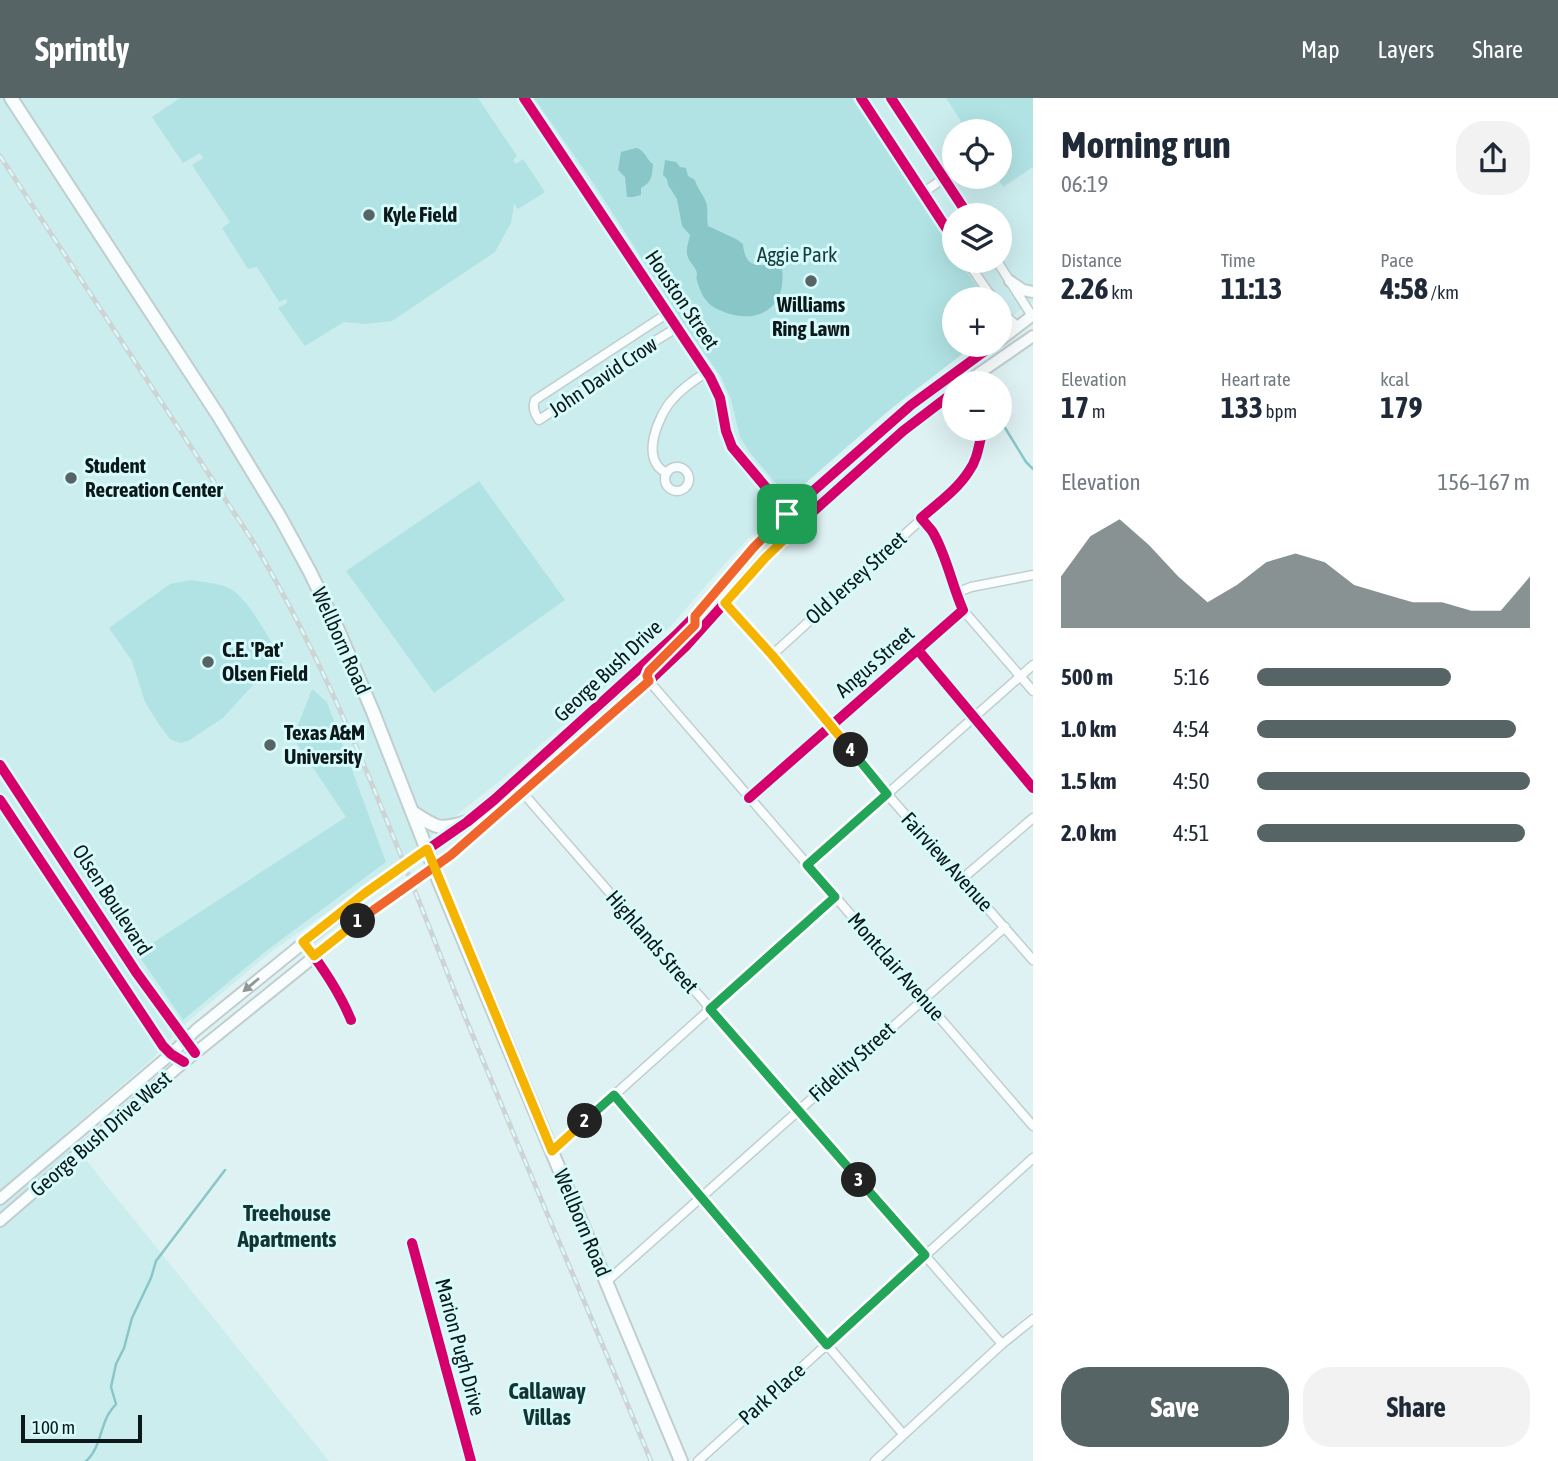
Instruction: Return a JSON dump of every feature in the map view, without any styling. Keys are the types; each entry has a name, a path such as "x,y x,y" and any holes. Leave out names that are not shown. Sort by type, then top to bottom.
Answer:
{"main road":[{"name":"Wellborn Road","path":"8,98 218,415 310,572 338,630 681,1461"},
{"path":"1010,281 1023,290 1033,292"},
{"path":"1012,331 1032,316"},
{"path":"982,371 1033,336"},
{"name":"George Bush Drive","path":"427,849 467,822 566,736 695,616 754,547 787,514 911,405 975,357"},
{"name":"George Bush Drive","path":"434,867 523,793 649,681 687,645 765,558 798,526 903,431 942,400"},
{"path":"649,681 647,673 695,625 695,616"},
{"path":"414,813 437,827 450,827 467,822"},
{"name":"George Bush Drive West","path":"0,1199 303,942 427,849"},
{"name":"George Bush Drive West","path":"0,1221 195,1053 367,914 434,867"}],"street":[{"path":"0,102 8,98"},
{"name":"Houston Street","path":"524,98 707,372 720,398 727,436 732,447 798,526"},
{"path":"861,98 942,222"},
{"path":"891,98 942,175"},
{"path":"923,193 942,179"},
{"path":"1005,273 1032,316"},
{"name":"John David Crow","path":"668,313 535,400 534,414 539,419 551,412 678,327"},
{"path":"1012,322 1018,327"},
{"path":"667,473 655,465 652,456 658,424 676,396 707,372"},
{"name":"Old Jersey Street","path":"772,655 947,496 970,471"},
{"path":"921,519 932,531 940,548 963,610 1033,691"},
{"path":"956,593 971,587 1033,575"},
{"name":"Fairview Avenue","path":"725,603 772,655 887,794 1033,960"},
{"name":"Angus Street","path":"749,797 963,610"},
{"path":"918,650 1033,788"},
{"path":"807,865 1033,665"},
{"name":"Montclair Avenue","path":"649,681 1033,1125"},
{"name":"Olsen Boulevard","path":"0,765 136,972 195,1053"},
{"name":"Highlands Street","path":"523,793 1002,1344"},
{"name":"Olsen Boulevard","path":"0,800 171,1054 184,1062"},
{"path":"962,879 1033,818"},
{"path":"69,903 84,894"},
{"path":"552,1151 835,897"},
{"name":"Fidelity Street","path":"606,1282 1004,927"},
{"path":"303,942 328,976 351,1020"},
{"path":"614,1095 903,1434"},
{"name":"Park Place","path":"698,1461 1033,1158"},
{"name":"Marion Pugh Drive","path":"412,1243 471,1461"},
{"path":"875,1461 1033,1318"}],"shaded area":[{"name":"Texas A&M University","path":"0,98 1033,98 1033,301 1012,316 1012,287 942,287 942,357 958,357 882,416 796,492 756,530 671,626 501,780 390,868 271,952 184,1025 151,1060 65,1134 329,1461 0,1461"},
{"path":"636,148 653,164 652,175 641,188 641,195 627,197 625,177 618,170 621,152"},
{"path":"665,160 686,168 688,176 695,180 707,205 708,226 743,244 745,254 752,263 782,269 780,294 768,310 748,316 736,315 716,308 705,298 697,281 696,270 687,255 690,235 682,226 677,199 663,175"}],"green space":[{"name":"Kyle Field","path":"180,98 478,98 517,156 513,160 516,164 523,159 545,192 518,209 514,204 511,223 495,252 392,321 365,324 344,322 305,346 278,308 287,303 286,299 279,302 257,267 248,269 222,228 230,222 192,165 203,158 200,153 183,163 152,117"},
{"name":"Aggie Park","path":"534,98 852,98 942,234 942,273 967,273 977,287 942,287 942,357 958,357 893,407 788,498 748,450 740,437 731,400 721,377"},
{"path":"946,98 1033,98 1033,167 1012,181 1012,119 959,119"},
{"path":"479,481 565,600 434,693 346,571"},
{"name":"C.E. 'Pat' Olsen Field","path":"191,580 220,585 237,594 252,611 284,664 252,686 223,718 188,741 180,743 170,739 145,702 132,661 109,628 170,584"},
{"path":"312,689 327,702 386,862 266,951 183,1020 137,953 346,817 293,738"}],"waterway":[{"path":"1012,439 1033,469"},
{"path":"86,1461 116,1404 111,1387 116,1364 156,1261 225,1170"}],"railway":[{"path":"0,156 254,543 313,652 388,823 481,1055 651,1461"}],"cycle path":[{"path":"524,98 710,377 720,398 732,447 795,522"},
{"path":"861,98 942,222"},
{"path":"891,98 960,203"},
{"path":"351,1020 336,989 303,941 494,800 675,636 787,514 911,405 977,357"},
{"path":"314,956 367,914 451,855 523,793 687,645 788,534 903,431 942,401"},
{"path":"749,798 963,610 937,540 921,518 964,478 972,466 980,441"},
{"path":"918,650 1033,788"},
{"path":"0,765 136,972 195,1053"},
{"path":"0,800 163,1046 184,1062"},
{"path":"412,1243 471,1461"}],"place":[{"name":"Kyle Field","path":"369,215"},
{"name":"Williams Ring Lawn","path":"811,281"},
{"name":"Student Recreation Center","path":"71,478"},
{"name":"C.E. 'Pat' Olsen Field","path":"208,662"},
{"name":"Texas A&M University","path":"270,745"}],"district":[{"name":"Treehouse Apartments","path":"287,1226"},
{"name":"Callaway Villas","path":"547,1404"}],"route":[{"path":"787,514 754,547 695,616 695,625 647,673 649,681 523,793 451,855 434,867 367,914 314,956 303,942 427,849 434,867 441,886 552,1151 614,1095 827,1345 925,1255 710,1009 835,897 807,865 887,794 772,655 725,603 798,526 787,514"}]}
